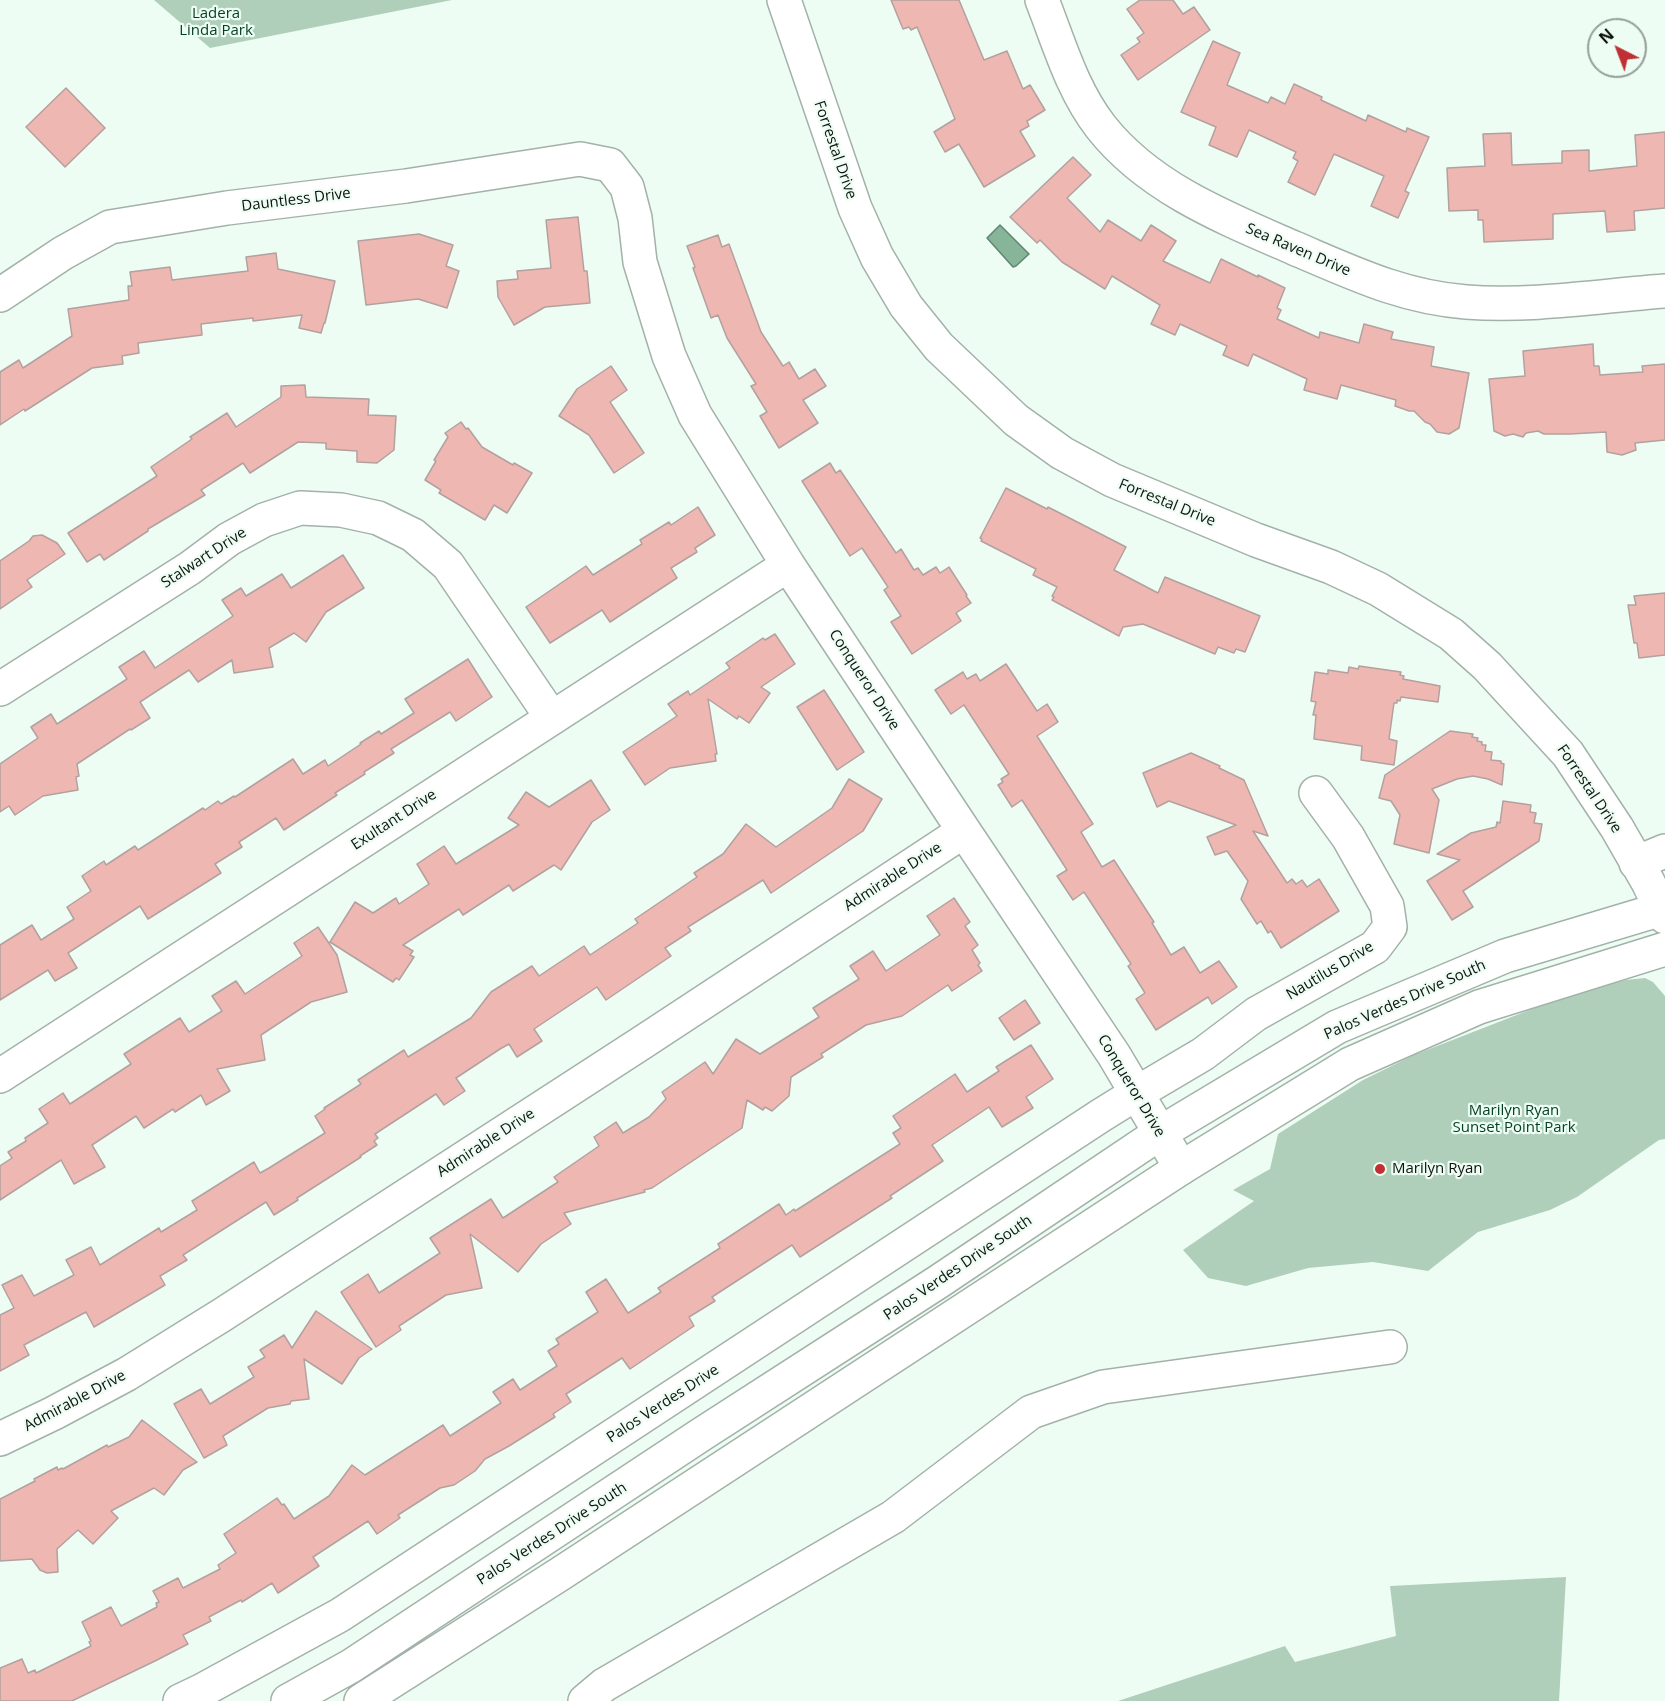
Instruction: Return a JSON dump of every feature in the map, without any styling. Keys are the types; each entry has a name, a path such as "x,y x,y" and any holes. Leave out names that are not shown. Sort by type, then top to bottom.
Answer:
{"street":[{"name":"Forrestal Drive","path":"784,0 855,208 877,257 906,306 939,348 1016,420 1062,453 1112,480 1256,540 1330,567 1378,589 1451,634 1487,666 1568,754 1617,828 1651,857 1648,882 1664,911"},
{"name":"Sea Raven Drive","path":"1042,0 1078,94 1101,127 1132,160 1159,181 1222,217 1371,281 1419,296 1466,302 1516,304 1665,291"},
{"name":"Dauntless Drive","path":"0,295 63,253 110,227 227,208 406,186 580,159 610,165"},
{"name":"Conqueror Drive","path":"610,165 627,187 635,218 640,262 669,356 695,415 788,565 1114,1055 1181,1168"},
{"name":"Stalwart Drive","path":"0,689 190,568 229,539 264,520 300,508 341,510 378,518 413,535 448,565 552,718"},
{"name":"Exultant Drive","path":"0,1076 788,565"},
{"name":"Nautilus Drive","path":"1137,1093 1203,1054 1256,1014 1375,947 1390,927 1387,906 1348,837 1316,793"},
{"name":"Admirable Drive","path":"0,1439 127,1374 222,1315 644,1042 964,831"},
{"name":"Palos Verdes Drive South","path":"288,1701 351,1666 702,1434 938,1282 1160,1133 1337,1027 1505,956 1664,911"},
{"path":"361,1701 560,1574 1181,1168 1350,1064 1479,1007 1665,949"},
{"name":"Palos Verdes Drive","path":"180,1701 340,1615 1137,1093"},
{"path":"585,1701 604,1685 893,1517 1031,1412 1103,1387 1390,1347"}],"green space":[{"name":"Ladera Linda Park","path":"154,0 452,0 210,48"},
{"name":"Marilyn Ryan Sunset Point Park","path":"1645,978 1653,982 1665,996 1665,1139 1659,1140 1577,1197 1550,1210 1478,1232 1428,1271 1373,1262 1308,1268 1246,1286 1208,1278 1183,1250 1254,1201 1233,1190 1270,1169 1278,1134 1363,1080 1414,1055 1573,993 1626,980"},
{"path":"1566,1577 1559,1701 1118,1701 1285,1646 1295,1662 1396,1636 1390,1586"}],"shaded area":[{"path":"1000,225 1029,254 1016,266 1013,267 987,238"}],"building":[{"path":"891,0 959,0 984,60 1007,51 1023,89 1030,85 1045,110 1027,121 1029,126 1020,131 1035,156 984,187 959,144 945,152 934,132 955,119 917,27 911,30 909,27 903,29"},
{"path":"1140,0 1173,0 1183,14 1194,7 1210,30 1138,80 1121,55 1140,42 1137,38 1144,33 1127,9"},
{"path":"1213,41 1240,53 1227,85 1268,103 1271,97 1285,104 1294,84 1322,97 1321,100 1366,121 1368,115 1406,132 1407,128 1429,137 1405,191 1409,193 1398,218 1371,206 1384,176 1334,154 1315,195 1288,182 1298,161 1293,158 1296,152 1249,130 1237,157 1209,145 1216,127 1181,112"},
{"path":"66,88 105,128 65,167 26,127"},
{"path":"1665,132 1665,208 1634,211 1635,230 1607,232 1605,211 1553,214 1553,239 1484,242 1483,220 1478,220 1478,210 1449,211 1447,168 1485,166 1483,134 1511,133 1512,165 1562,163 1562,151 1589,150 1589,171 1637,166 1635,135"},
{"path":"1073,157 1091,175 1067,198 1100,232 1108,220 1141,241 1151,225 1176,241 1163,261 1210,283 1221,259 1285,288 1277,308 1281,310 1277,319 1319,338 1320,332 1359,343 1364,324 1393,332 1391,339 1434,347 1431,366 1469,373 1459,428 1449,434 1437,432 1414,411 1395,406 1396,400 1341,385 1337,399 1304,390 1307,379 1253,354 1248,366 1223,355 1227,346 1180,324 1175,335 1151,324 1160,305 1112,276 1105,289 1062,262 1040,240 1037,243 1010,217"},
{"path":"578,217 590,303 545,307 514,325 498,297 497,281 518,279 517,271 551,268 546,220"},
{"path":"419,234 453,245 446,266 459,271 447,308 418,299 366,305 358,241"},
{"path":"718,235 722,247 729,244 761,332 783,366 789,362 799,379 815,369 826,386 803,400 818,423 779,448 760,416 767,412 751,386 756,384 727,338 718,315 711,318 693,268 695,267 687,246"},
{"path":"276,253 278,269 335,281 321,333 299,328 302,315 201,324 202,335 138,343 139,353 122,356 123,364 92,368 0,425 0,372 19,360 23,368 72,336 68,309 129,300 128,286 132,286 130,272 170,267 172,280 248,271 246,257"},
{"path":"1593,344 1594,366 1599,366 1600,375 1643,372 1642,366 1665,364 1665,440 1635,443 1636,450 1622,455 1607,452 1606,432 1544,434 1538,431 1526,433 1523,437 1513,434 1505,436 1494,431 1489,379 1525,376 1523,351"},
{"path":"611,366 627,390 610,402 644,453 614,473 589,435 559,416 577,389"},
{"path":"305,385 306,397 369,399 368,415 396,416 394,450 377,463 357,462 357,451 326,449 326,443 298,442 250,473 243,463 201,490 205,495 148,529 104,560 100,554 87,562 68,533 157,476 151,467 192,439 190,437 227,413 236,427 281,397 281,386"},
{"path":"461,422 482,447 532,473 507,513 494,505 485,520 439,493 441,490 425,480 448,437 445,433"},
{"path":"830,463 836,473 840,470 896,553 901,549 914,570 918,568 923,575 936,567 940,573 949,567 971,603 956,613 961,621 912,654 891,622 901,616 884,590 888,587 862,548 850,556 802,481"},
{"path":"1006,488 1126,547 1114,570 1158,593 1165,577 1260,616 1245,652 1236,649 1234,653 1218,647 1215,654 1143,624 1123,627 1119,636 1052,600 1057,587 1033,575 1036,569 981,541 980,538"},
{"path":"698,507 715,535 695,548 697,552 671,568 677,578 610,622 602,610 550,643 526,607 586,566 593,575 642,544 640,540 669,522 671,525"},
{"path":"42,535 57,543 65,554 27,580 32,587 0,609 0,561 33,536"},
{"path":"343,555 364,588 326,612 306,642 294,633 269,648 273,667 234,673 232,660 198,682 189,670 140,702 150,718 77,764 78,790 43,796 15,815 9,806 0,812 0,764 38,738 31,727 51,714 57,724 127,679 119,667 144,651 155,668 233,616 222,600 241,588 246,596 282,574 291,588"},
{"path":"1665,593 1665,655 1639,658 1637,643 1634,643 1628,605 1636,605 1634,596"},
{"path":"775,634 795,664 761,687 770,693 749,723 739,716 737,719 708,699 717,754 715,754 716,761 670,768 645,785 623,752 677,716 668,704 688,691 690,695 730,668 726,663 763,638 765,640"},
{"path":"468,659 492,697 456,721 450,712 391,749 394,753 284,830 276,818 239,842 242,847 215,864 221,873 148,919 140,906 68,953 77,968 55,981 48,970 0,1000 0,945 32,925 41,940 74,919 67,907 91,891 82,876 104,861 106,865 135,846 138,850 203,808 205,810 218,801 221,804 235,797 293,759 303,774 325,760 328,766 379,731 381,734 414,713 405,699"},
{"path":"1006,664 1037,711 1047,704 1058,722 1037,736 1093,824 1081,832 1102,867 1114,860 1154,922 1152,923 1171,955 1184,947 1200,973 1219,961 1237,987 1212,1004 1208,997 1156,1030 1136,999 1145,993 1128,966 1131,964 1084,892 1073,900 1057,876 1067,870 1022,800 1012,807 998,785 1003,782 1001,779 1009,774 964,705 951,714 935,690 963,672 967,679 976,674 980,681"},
{"path":"1359,666 1401,672 1403,679 1440,686 1438,702 1401,697 1400,701 1397,700 1397,703 1394,703 1389,739 1397,741 1394,765 1361,760 1362,746 1314,739 1316,715 1313,715 1316,702 1311,701 1315,672 1328,674 1328,670 1348,673 1349,667 1358,669"},
{"path":"824,690 864,752 837,770 797,707"},
{"path":"1450,731 1473,734 1472,737 1478,738 1477,741 1486,745 1485,751 1492,752 1491,760 1501,761 1504,764 1502,785 1473,776 1457,779 1432,789 1439,800 1429,853 1394,844 1400,815 1391,801 1379,798 1385,775"},
{"path":"1191,753 1244,780 1268,836 1253,831 1287,883 1292,879 1296,884 1302,880 1307,887 1319,879 1339,911 1281,948 1271,931 1268,933 1261,921 1257,924 1241,899 1248,881 1227,851 1215,855 1207,837 1236,825 1169,801 1157,807 1143,773"},
{"path":"849,779 882,799 863,831 771,893 763,880 688,927 691,931 665,948 671,956 606,1000 597,987 534,1029 542,1041 517,1057 509,1044 500,1049 456,1078 465,1091 444,1105 436,1094 375,1134 378,1138 374,1141 377,1145 361,1157 274,1215 266,1202 183,1255 187,1260 160,1276 165,1285 94,1327 86,1312 24,1345 29,1355 0,1371 0,1315 14,1308 2,1285 22,1275 34,1296 74,1275 66,1260 91,1247 100,1265 159,1228 161,1232 197,1210 192,1201 254,1162 260,1173 269,1168 325,1133 315,1116 361,1084 358,1080 404,1050 408,1057 471,1018 491,992 532,966 539,976 584,946 590,955 638,923 635,919 697,877 694,873 723,854 746,824 776,847 832,808"},
{"path":"591,780 610,810 592,822 561,870 554,865 513,891 509,885 463,915 459,909 403,945 413,951 410,955 414,957 399,980 396,978 393,982 330,942 355,902 373,913 396,898 399,904 429,884 417,864 444,846 456,864 519,825 508,818 526,792 549,807"},
{"path":"1503,801 1531,805 1530,812 1536,813 1534,823 1542,824 1539,841 1463,891 1473,907 1452,920 1427,881 1460,860 1437,854 1471,833 1496,827 1497,822 1500,823"},
{"path":"954,898 970,922 965,926 978,945 972,950 982,971 952,991 948,985 902,1016 866,1025 821,1054 823,1057 791,1077 789,1096 772,1111 765,1107 763,1110 747,1100 742,1128 652,1188 644,1190 645,1192 564,1213 571,1224 541,1244 518,1272 470,1234 482,1288 446,1295 399,1326 401,1330 376,1347 341,1292 368,1274 379,1293 440,1253 430,1238 491,1199 503,1218 558,1182 554,1177 599,1146 594,1137 616,1122 623,1133 649,1117 666,1099 662,1092 705,1062 713,1074 736,1039 760,1054 819,1017 813,1008 859,979 850,966 873,951 886,971 940,935 927,916"},
{"path":"318,927 337,955 347,992 311,1002 261,1035 265,1060 217,1069 230,1091 206,1105 201,1095 175,1112 173,1109 144,1128 136,1116 92,1145 105,1167 74,1184 61,1160 0,1200 0,1166 12,1158 8,1152 48,1123 39,1109 63,1093 70,1104 131,1064 124,1054 180,1018 189,1032 222,1011 212,996 236,981 245,994 302,956 294,943"},
{"path":"1025,1000 1040,1023 1014,1040 999,1018"},
{"path":"1031,1045 1053,1079 1026,1097 1033,1108 1002,1127 989,1107 932,1145 943,1161 890,1196 892,1198 800,1257 792,1245 712,1297 715,1301 689,1317 694,1326 630,1369 622,1358 566,1394 571,1402 553,1414 555,1417 485,1459 475,1471 454,1485 440,1488 398,1515 400,1518 377,1534 368,1521 313,1557 319,1566 278,1593 272,1583 242,1602 241,1600 209,1617 211,1621 183,1635 188,1644 72,1701 0,1701 0,1668 22,1659 28,1673 35,1670 36,1673 91,1646 82,1622 111,1607 121,1626 157,1607 156,1603 159,1602 153,1591 178,1578 183,1588 220,1569 218,1565 236,1553 224,1534 277,1498 294,1519 329,1496 352,1465 365,1475 443,1425 450,1436 501,1403 493,1392 513,1379 520,1390 557,1366 548,1351 559,1344 556,1339 598,1312 586,1292 606,1279 628,1313 661,1292 658,1288 720,1248 718,1244 779,1204 786,1215 794,1209 795,1211 900,1144 893,1133 901,1128 893,1116 955,1074 967,1092 999,1071 996,1067"},
{"path":"316,1311 372,1349 359,1358 342,1384 304,1359 309,1399 291,1401 290,1404 268,1408 223,1436 227,1445 204,1458 174,1404 201,1389 210,1404 254,1377 248,1367 265,1357 260,1350 284,1335 292,1348"},
{"path":"142,1420 197,1462 183,1470 164,1495 154,1488 111,1511 118,1518 93,1544 78,1530 57,1549 58,1572 47,1573 40,1570 32,1559 0,1561 0,1499 57,1467 58,1470 63,1469 107,1445 108,1447 129,1437"}],"place":[{"name":"Marilyn Ryan","path":"1380,1169"}]}
